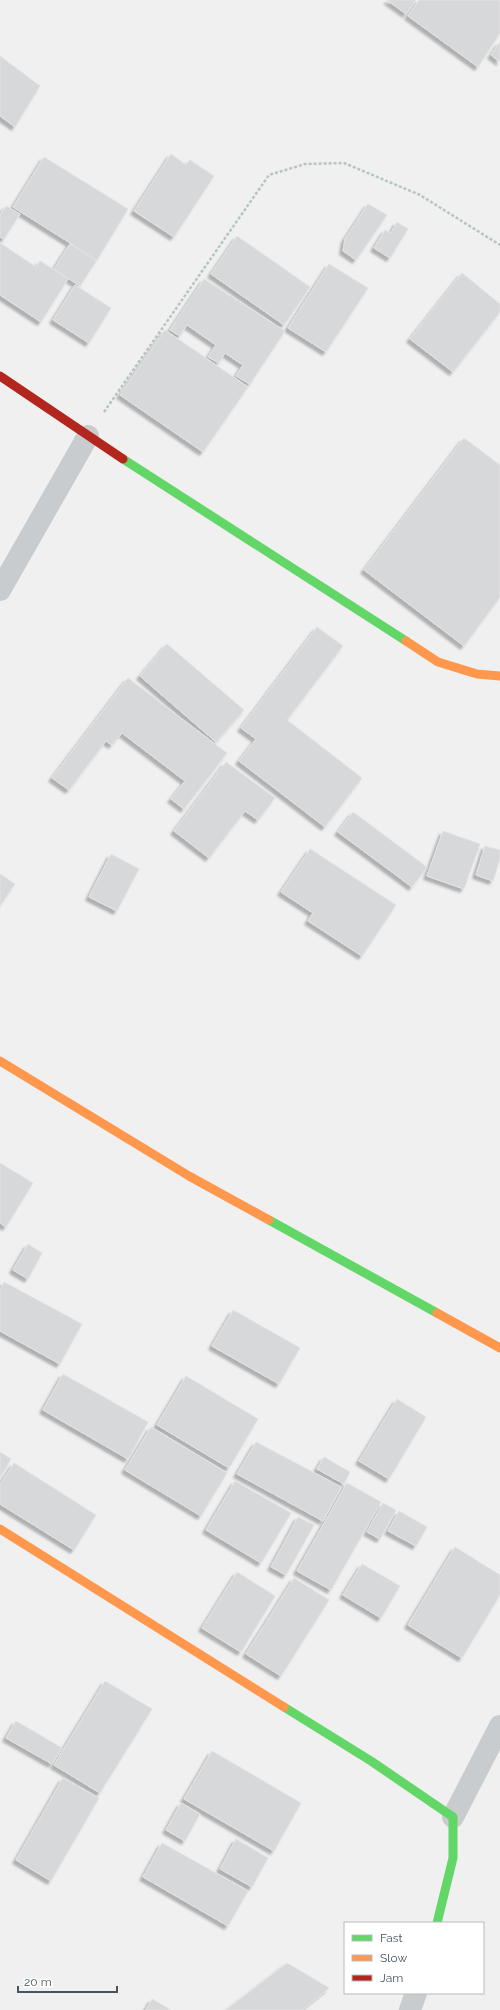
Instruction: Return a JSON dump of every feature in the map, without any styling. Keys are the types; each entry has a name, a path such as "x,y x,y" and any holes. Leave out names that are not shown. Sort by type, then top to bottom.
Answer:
{"street":[{"path":"0,376 88,436 438,662 477,674 500,676"},
{"path":"0,590 88,436"},
{"path":"0,1061 189,1176 500,1348"},
{"path":"0,1529 371,1761 452,1817"},
{"path":"437,1922 453,1858 452,1817 500,1726"},
{"path":"410,2010 416,1994"}],"path":[{"path":"88,436 268,175 305,164 344,163 420,195 500,244"}],"building":[{"path":"387,0 416,0 406,14"},
{"path":"419,0 500,0 500,33 478,67 408,16"},
{"path":"500,42 500,62 491,55"},
{"path":"0,56 40,86 15,127 0,116"},
{"path":"171,154 186,165 190,160 214,176 174,237 134,211"},
{"path":"44,157 128,209 97,260 13,207"},
{"path":"368,204 387,215 356,260 343,251 345,239"},
{"path":"6,206 20,214 4,239 0,237 0,215"},
{"path":"397,222 408,229 390,258 374,248 385,230 391,233"},
{"path":"237,236 310,287 284,325 211,274"},
{"path":"0,243 36,267 40,261 68,279 41,322 0,295"},
{"path":"70,244 96,261 80,286 54,269"},
{"path":"329,264 368,288 326,352 288,328"},
{"path":"462,273 500,304 500,312 453,372 410,339"},
{"path":"204,279 285,331 250,384 236,376 243,365 225,353 219,363 208,357 216,345 187,325 180,336 170,330"},
{"path":"75,285 111,308 89,343 53,320"},
{"path":"165,330 248,387 203,452 120,395"},
{"path":"464,438 500,465 500,597 464,646 364,570"},
{"path":"317,627 343,646 287,720 362,778 325,827 239,761 256,739 241,728"},
{"path":"167,644 244,710 216,742 140,676"},
{"path":"128,678 227,753 184,809 171,799 185,781 122,733 112,745 106,741 69,790 52,778"},
{"path":"226,762 275,798 258,820 245,811 209,858 174,831"},
{"path":"353,812 427,867 412,887 338,832"},
{"path":"443,831 480,844 464,889 427,876"},
{"path":"485,846 500,850 500,859 493,881 476,875"},
{"path":"310,849 396,905 362,956 308,921 313,913 281,892"},
{"path":"111,854 139,869 117,911 89,897"},
{"path":"0,874 15,884 0,906"},
{"path":"0,1163 33,1183 6,1227 0,1223"},
{"path":"28,1244 42,1253 28,1279 13,1270"},
{"path":"4,1282 82,1324 60,1364 0,1331 0,1290"},
{"path":"233,1310 300,1348 279,1384 212,1346"},
{"path":"63,1374 148,1422 128,1459 43,1410"},
{"path":"186,1376 258,1419 229,1468 157,1425"},
{"path":"397,1399 426,1417 389,1479 359,1461"},
{"path":"151,1427 227,1473 201,1516 125,1470"},
{"path":"256,1442 341,1487 323,1521 237,1474"},
{"path":"0,1452 11,1459 0,1478"},
{"path":"324,1457 350,1472 344,1484 317,1469"},
{"path":"14,1463 96,1515 74,1550 0,1504 0,1485"},
{"path":"235,1481 291,1513 261,1563 206,1530"},
{"path":"347,1483 381,1502 331,1590 297,1571"},
{"path":"383,1503 396,1510 380,1539 367,1532"},
{"path":"399,1511 427,1527 416,1546 388,1531"},
{"path":"298,1517 314,1525 286,1575 271,1567"},
{"path":"455,1547 500,1575 500,1595 462,1658 408,1625"},
{"path":"362,1564 400,1586 381,1618 343,1595"},
{"path":"237,1572 275,1596 241,1652 202,1628"},
{"path":"294,1578 329,1600 281,1676 246,1654"},
{"path":"105,1681 152,1709 100,1793 54,1765"},
{"path":"16,1721 62,1748 52,1764 6,1738"},
{"path":"212,1751 301,1803 274,1851 184,1799"},
{"path":"63,1778 99,1798 51,1881 16,1860"},
{"path":"181,1803 200,1814 185,1841 166,1830"},
{"path":"236,1839 268,1858 252,1887 220,1869"},
{"path":"162,1843 248,1891 228,1926 143,1877"},
{"path":"287,1963 329,1988 302,2010 226,2010"},
{"path":"152,1999 171,2010 146,2010"}],"traffic: fast":[{"path":"123,459 406,641"},
{"path":"269,1220 437,1313"},
{"path":"284,1707 371,1761 453,1817 453,1858 437,1922"}],"traffic: slow":[{"path":"406,641 438,662 477,674 500,676"},
{"path":"0,1061 189,1176 269,1220"},
{"path":"437,1313 500,1348"},
{"path":"0,1529 284,1707"}],"traffic: jam":[{"path":"0,376 123,459"}]}
